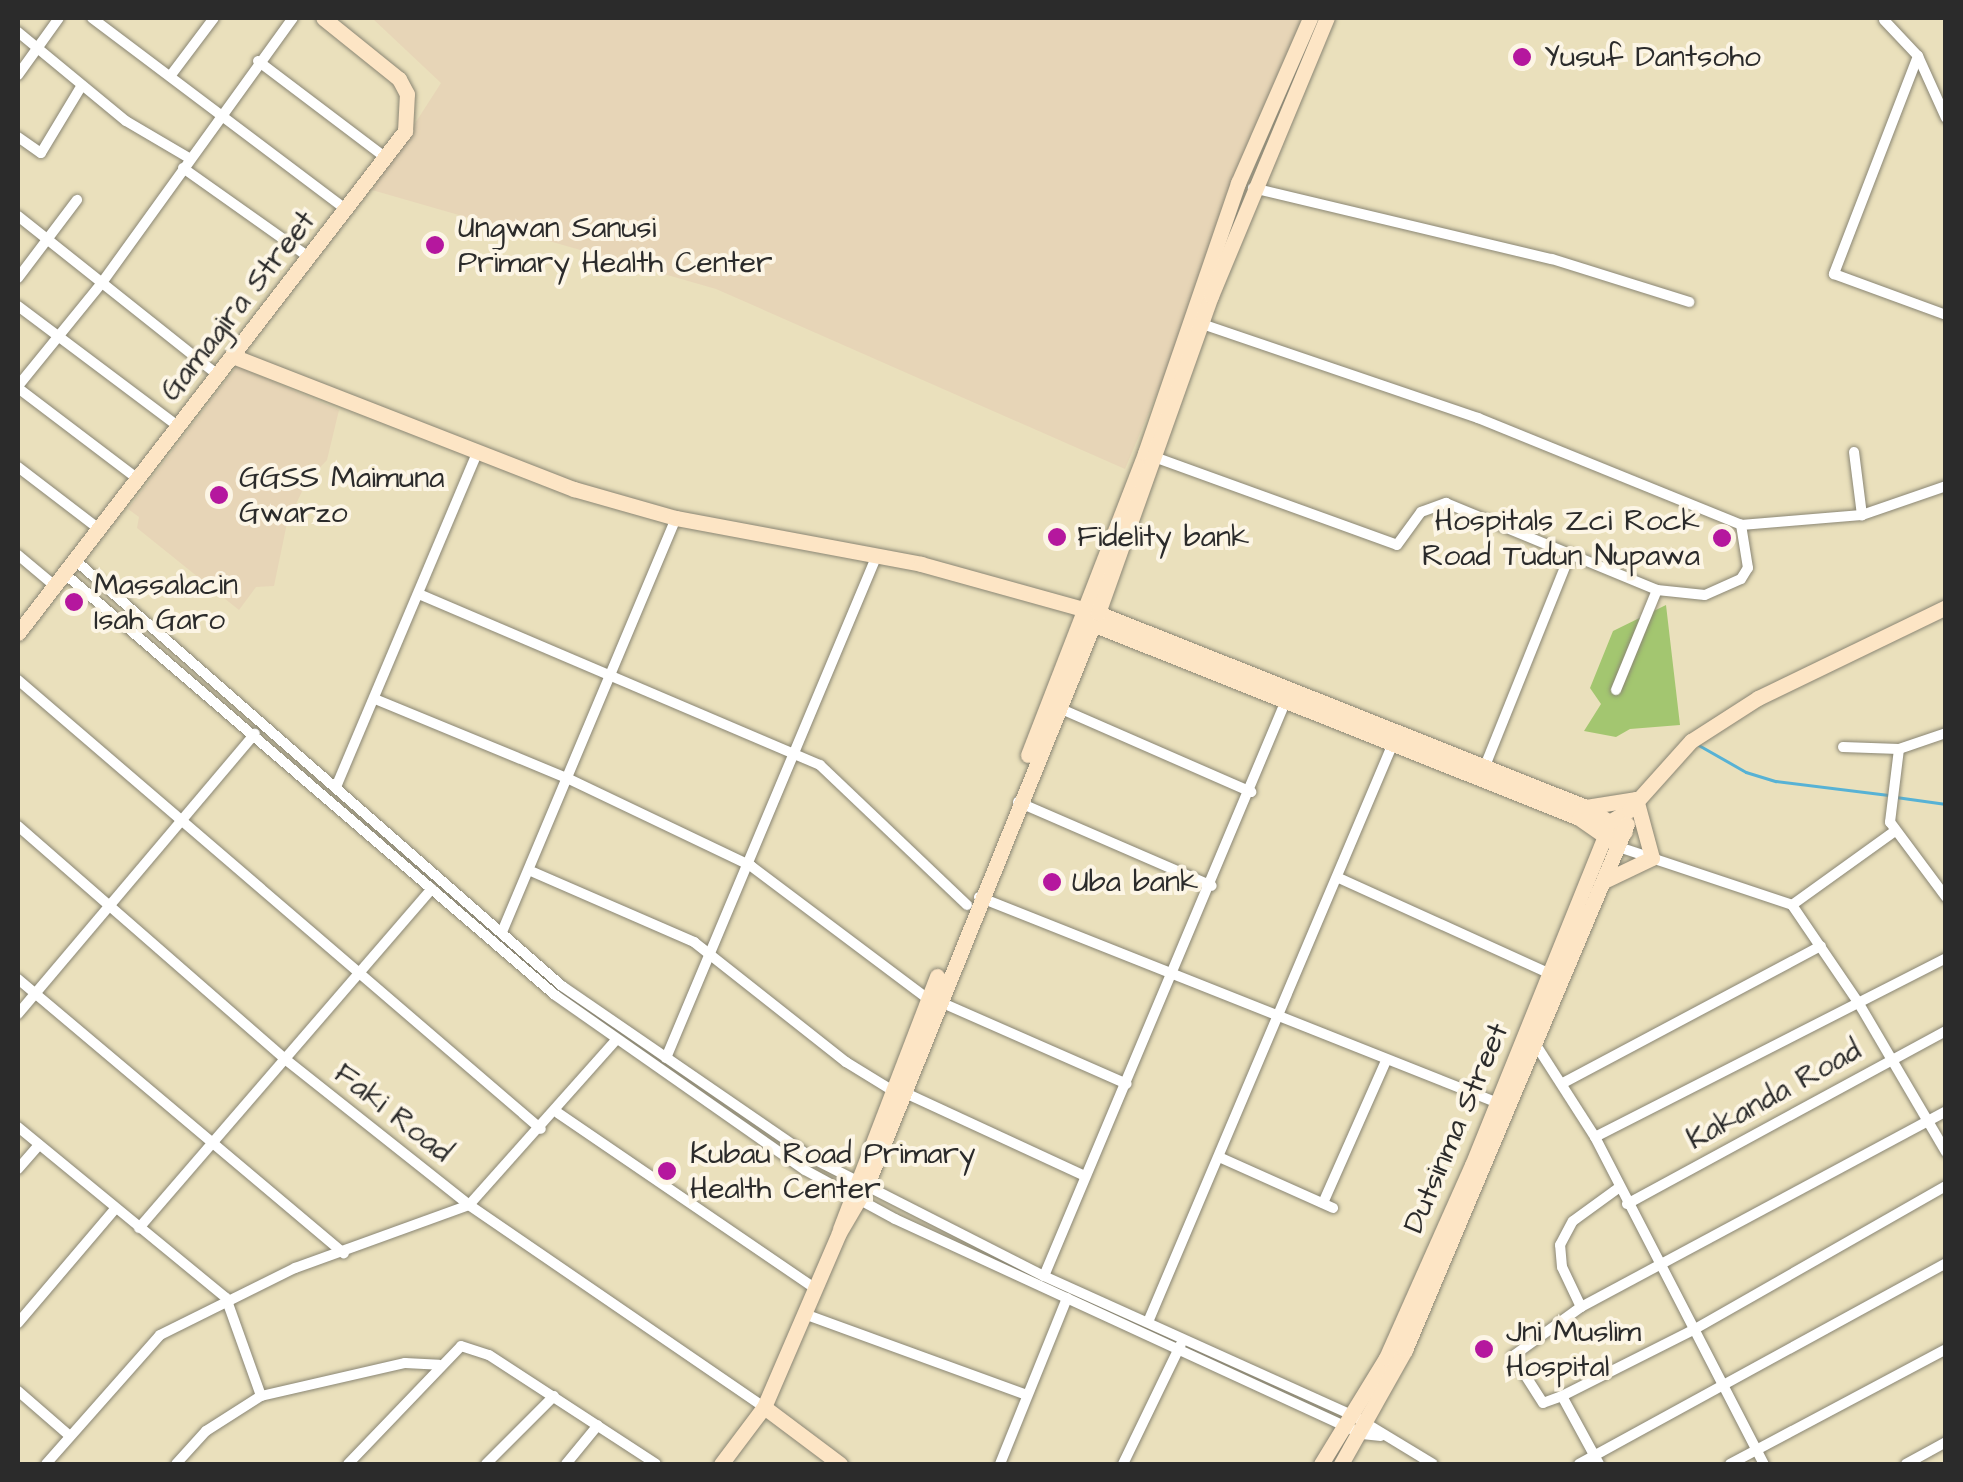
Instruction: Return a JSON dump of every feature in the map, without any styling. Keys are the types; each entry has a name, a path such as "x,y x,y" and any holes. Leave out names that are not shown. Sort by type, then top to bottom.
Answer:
{"street":[{"path":"18,75 59,18"},
{"path":"92,18 106,22 348,211"},
{"path":"171,76 214,18"},
{"path":"138,478 18,387 102,284 222,110 293,18"},
{"name":"Gamagira Street","path":"18,633 348,211 405,131 407,94 400,78 324,18"},
{"path":"973,901 1059,708 1238,183 1310,18"},
{"path":"721,1464 764,1407 807,1316 1089,617 1158,458 1253,188 1327,18"},
{"path":"1884,20 1918,56 1946,118"},
{"path":"18,32 126,121 311,258"},
{"path":"1918,56 1834,274 1946,315"},
{"path":"258,61 385,157"},
{"path":"18,137 40,154 82,85"},
{"path":"1253,188 1552,259 1690,302"},
{"path":"18,278 77,200"},
{"path":"18,216 218,376"},
{"path":"18,306 179,427"},
{"path":"1202,324 1478,418 1742,525 1862,515 1946,486"},
{"path":"234,357 476,455 676,518 877,554 1061,605 1284,705 1391,748 1582,813 1632,805"},
{"path":"1854,452 1862,515"},
{"path":"336,787 476,455"},
{"path":"1158,458 1397,545 1421,512 1446,503 1657,590 1705,595 1741,579 1748,568 1742,525"},
{"path":"18,468 98,529"},
{"path":"502,932 532,872 676,518"},
{"path":"666,1058 798,756 877,554"},
{"path":"18,555 65,573 336,787 562,986 857,1191 1148,1322 1181,1344"},
{"path":"1485,766 1570,555"},
{"path":"65,573 432,889 616,1040 857,1191 1067,1298 1181,1344 1433,1464"},
{"path":"1616,690 1657,590"},
{"path":"418,594 820,765 973,901 1498,1103"},
{"path":"1608,828 1691,741 1758,698 1946,607"},
{"path":"1089,617 1485,766 1582,813 1652,858 1792,905 1858,1002 1946,1152"},
{"path":"18,680 542,1129"},
{"path":"375,699 569,779 750,866 933,1000 1127,1084"},
{"path":"1044,1276 1174,978 1284,705"},
{"path":"1059,708 1251,792"},
{"path":"1843,747 1899,749 1946,733"},
{"path":"18,1014 255,734"},
{"path":"1148,1322 1341,878 1391,748"},
{"path":"1899,749 1888,802 1895,831 1946,897"},
{"path":"1018,802 1212,886"},
{"path":"1632,805 1652,858"},
{"name":"Dutsinma Street","path":"1321,1464 1358,1425 1536,1044 1606,880 1627,842 1632,805"},
{"path":"1582,813 1598,856"},
{"name":"Faki Road","path":"18,826 112,904 285,1059 469,1206 764,1407"},
{"name":"Dutsinma Street","path":"1341,1464 1498,1103 1608,828"},
{"path":"1792,905 1895,831"},
{"path":"387,849 396,839"},
{"path":"1606,880 1652,858"},
{"path":"532,872 694,942 710,960 896,1090 1086,1176"},
{"path":"1341,878 1550,974"},
{"path":"139,1228 432,889"},
{"path":"1564,1083 1820,946"},
{"path":"1595,1137 1946,958"},
{"path":"18,980 214,1140 344,1254"},
{"name":"Kakanda Road","path":"1627,1204 1946,1031"},
{"path":"46,1464 160,1336 226,1298 469,1206 558,1113 616,1040"},
{"path":"1536,1044 1595,1137 1617,1189 1764,1464"},
{"path":"1219,1157 1328,1205 1386,1061"},
{"path":"1946,1111 1582,1307 1513,1356 1543,1402 1562,1396 1695,1329 1946,1186"},
{"path":"558,1113 816,1289"},
{"path":"18,1127 226,1298 261,1396"},
{"path":"18,1169 39,1145"},
{"path":"1582,1307 1562,1267 1560,1244 1573,1221 1617,1189"},
{"path":"18,1323 115,1209"},
{"path":"1579,1464 1596,1460 1723,1384 1946,1263"},
{"path":"1000,1464 1067,1298"},
{"path":"807,1316 1027,1395"},
{"path":"1124,1464 1181,1344"},
{"path":"348,1464 461,1346 475,1348 656,1464"},
{"path":"1730,1464 1946,1350"},
{"path":"176,1464 206,1431 261,1396 405,1363 439,1365"},
{"path":"18,1391 70,1436"},
{"path":"486,1464 554,1396"},
{"path":"1562,1396 1596,1460"},
{"path":"764,1407 840,1464"},
{"path":"566,1464 598,1425"},
{"path":"1906,1464 1946,1442"}],"shaded area":[{"path":"372,18 1315,18 1125,469 716,289 372,190 441,83"},
{"name":"GGSS Maimuna Gwarzo","path":"237,366 339,410 327,460 307,481 287,523 274,586 256,587 239,610 137,528 139,517 128,509"}],"green space":[{"path":"1666,605 1680,725 1630,729 1616,737 1584,731 1601,704 1590,688 1613,631"}],"waterway":[{"path":"1697,744 1746,772 1776,781 1888,795"},
{"path":"1896,797 1946,804"}],"place":[{"name":"Yusuf Dantsoho","path":"1522,57"},
{"name":"Ungwan Sanusi Primary Health Center","path":"435,245"},
{"name":"GGSS Maimuna Gwarzo","path":"219,495"},
{"name":"Fidelity bank","path":"1057,537"},
{"name":"Hospitals Zci Rock Road Tudun Nupawa","path":"1722,538"},
{"name":"Massalacin Isah Garo","path":"74,602"},
{"name":"Uba bank","path":"1052,882"},
{"name":"Kubau Road Primary Health Center","path":"667,1171"},
{"name":"Jni Muslim Hospital","path":"1484,1349"}]}
